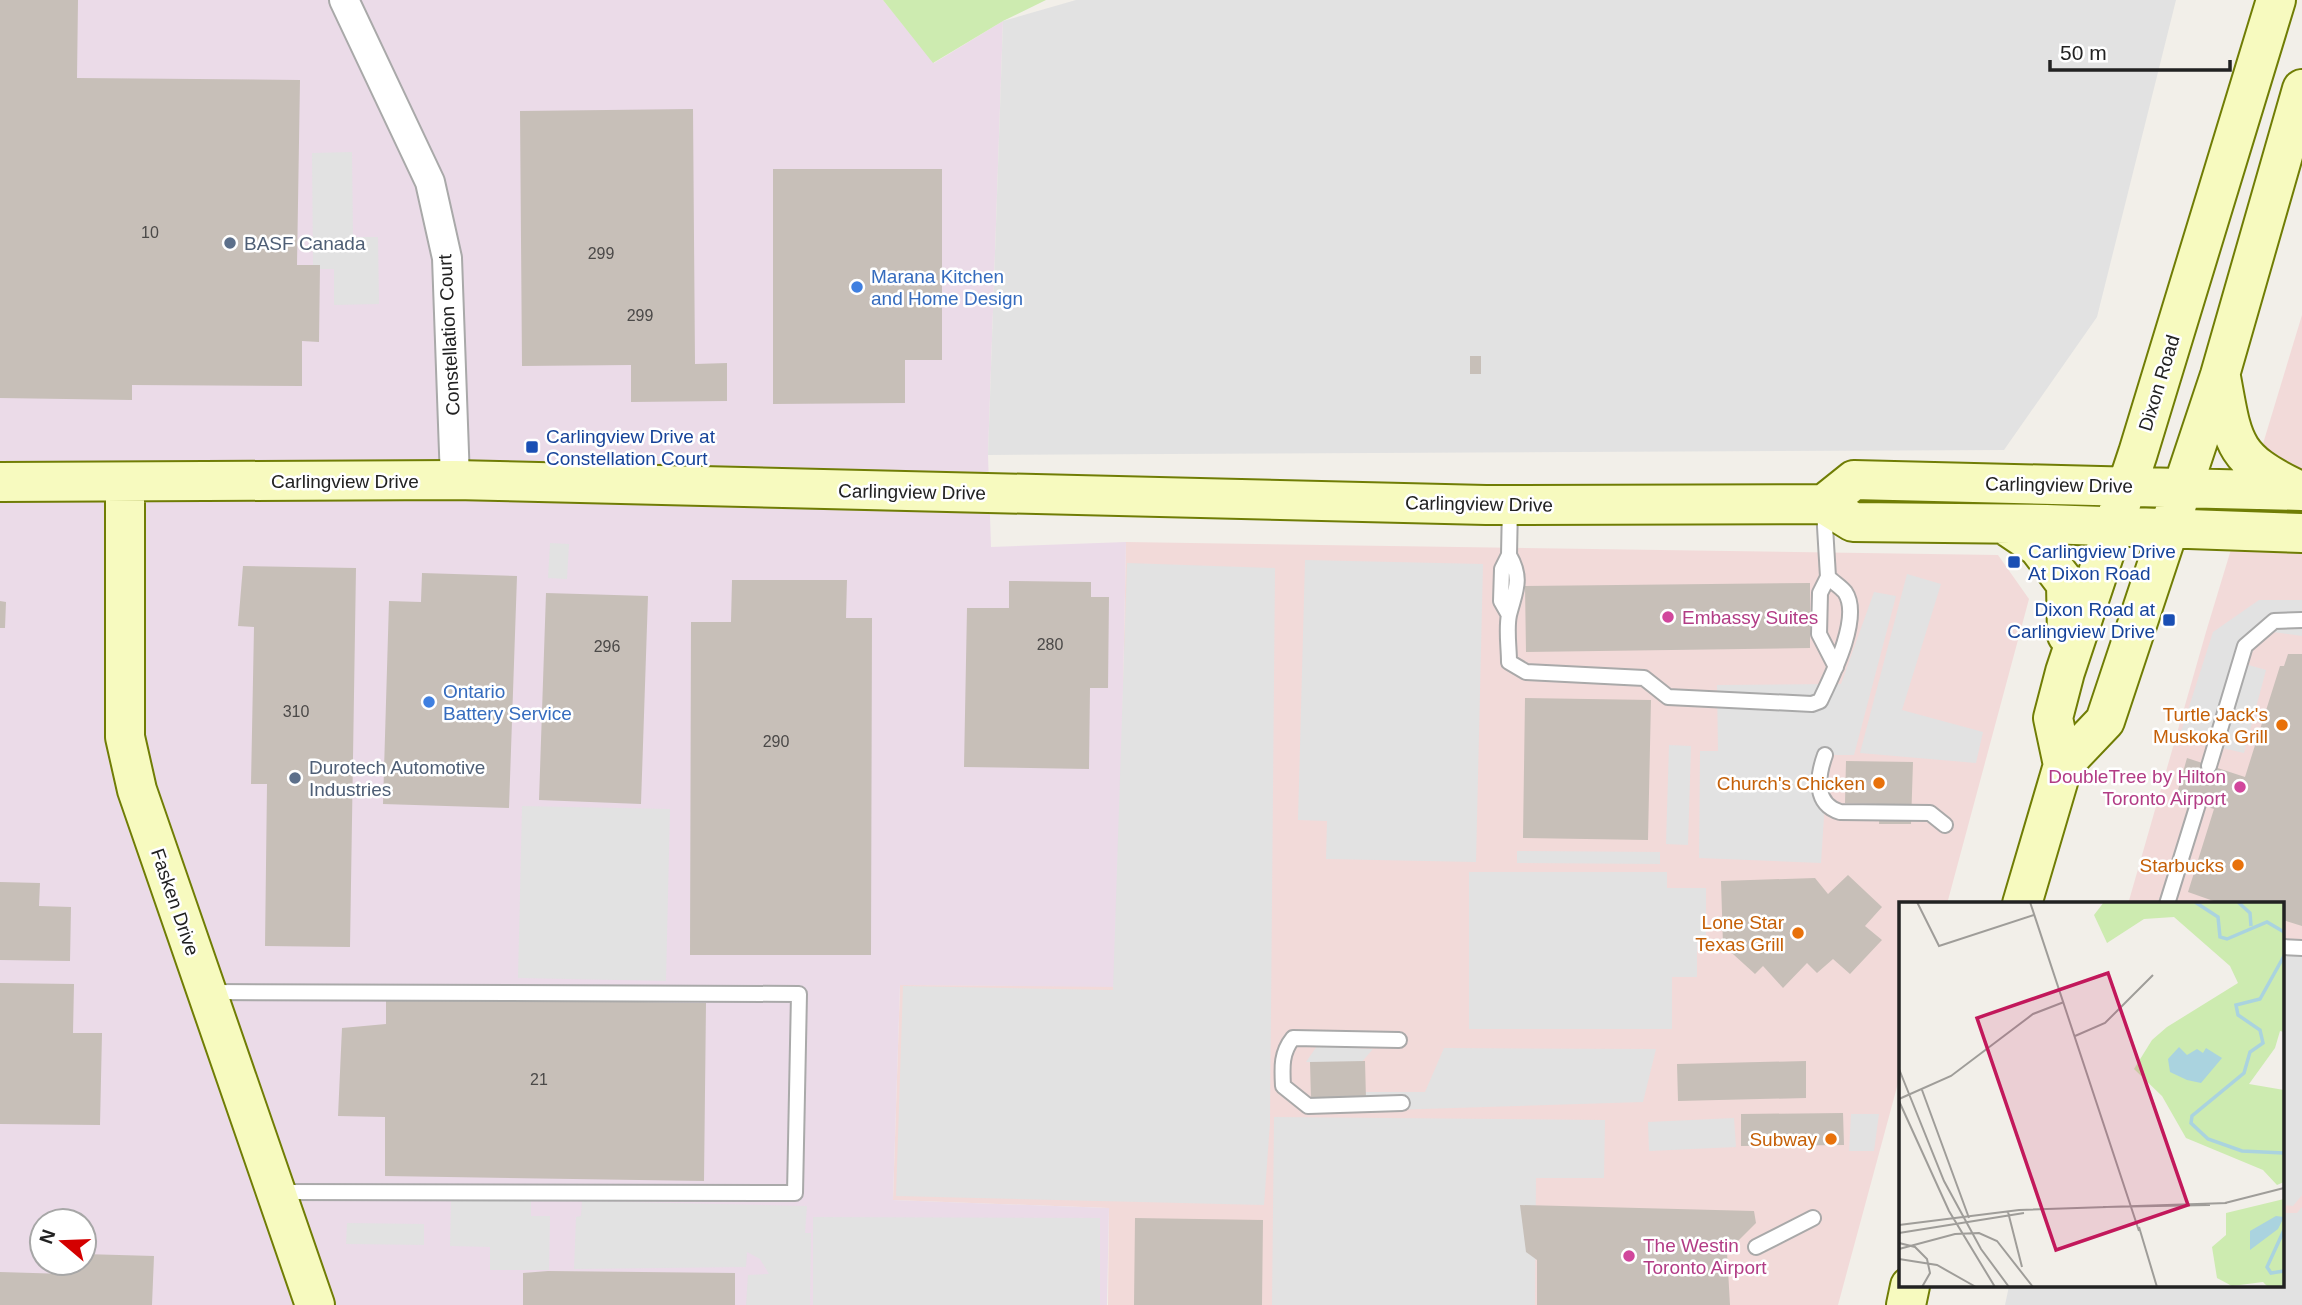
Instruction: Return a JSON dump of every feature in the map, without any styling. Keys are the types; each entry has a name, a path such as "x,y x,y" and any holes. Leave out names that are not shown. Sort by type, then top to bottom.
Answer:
{"main road":[{"name":"Dixon Road","path":"2063,765 2053,718 2065,672 2126,487 2276,0"},
{"name":"Dixon Road","path":"2023,902 2063,765 2105,721 2220,375 2302,89"},
{"path":"2220,375 2234,441 2252,464 2302,491"},
{"name":"Carlingview Drive","path":"0,482 455,480 1510,505 1824,504 1853,522 2302,533"},
{"name":"Carlingview Drive","path":"1824,504 1854,480 2302,491"},
{"name":"Fasken Drive","path":"125,483 125,737 137,790 315,1305"},
{"path":"2004,524 2038,547 2066,584 2065,672"}],"street":[{"name":"Constellation Court","path":"344,0 429,183 447,258 455,480"}],"lane":[{"path":"1824,504 1828,577 1819,593 1819,634 1836,667"},
{"path":"1510,505 1509,555 1502,569 1501,601 1509,615 1508,662 1526,672 1644,678 1668,697 1812,704 1820,701 1836,667 1852,612 1845,592 1828,577"},
{"path":"2209,766 2245,646 2274,621 2302,620"},
{"path":"1825,755 1819,783 1820,796 1828,808 1840,812 1930,813 1945,825"},
{"path":"2168,902 2198,804"},
{"path":"2284,947 2302,948"},
{"path":"206,992 799,994 795,1193 275,1191"},
{"path":"1399,1040 1293,1038 1284,1049 1282,1065 1283,1086 1308,1106 1402,1103"},
{"path":"1756,1247 1813,1218"}],"shaded area":[{"path":"0,0 883,0 934,63 1003,21 988,455 991,547 1126,542 1117,987 900,985 893,1200 1109,1208 1107,1305 0,1305"},
{"path":"1076,0 2176,0 2097,317 2004,450 988,455 1003,21"},
{"path":"352,152 353,237 378,237 379,304 334,305 334,269 313,269 312,153"},
{"path":"2302,315 2302,1305 2014,1305 2284,1288 2284,902 2129,902 2206,632"},
{"path":"1126,542 1998,555 2029,599 1948,902 1899,902 1899,1079 1838,1305 1108,1305 1109,1208 893,1200 900,985 1117,986"},
{"path":"550,543 569,544 567,579 548,578"},
{"path":"1305,560 1483,564 1476,862 1326,859 1327,821 1298,820"},
{"path":"1127,563 1275,568 1270,1123 1264,1205 896,1196 903,986 1113,990"},
{"path":"1907,574 1941,584 1902,710 1983,732 1976,763 1860,753"},
{"path":"1874,592 1896,596 1854,755 1828,755 1821,863 1699,858 1700,751 1718,751 1717,685 1841,684"},
{"path":"2259,600 2302,600 2302,636 2265,631 2245,664 2266,670 2244,753 2179,738 2213,632"},
{"path":"1669,745 1691,746 1688,845 1666,844"},
{"path":"522,806 670,809 666,981 518,978"},
{"path":"1517,851 1660,852 1660,864 1517,863"},
{"path":"1469,872 1667,872 1667,888 1706,888 1706,935 1697,936 1697,977 1672,977 1672,1029 1469,1029"},
{"path":"2302,942 2302,1195 2293,1206 2284,1205 2284,943"},
{"path":"1317,1046 1373,1049 1360,1064 1306,1062"},
{"path":"1444,1048 1656,1049 1643,1102 1357,1111 1357,1092 1425,1092"},
{"path":"1851,1114 1879,1114 1874,1151 1849,1151"},
{"path":"1274,1117 1605,1120 1604,1178 1536,1178 1535,1305 1272,1305"},
{"path":"1734,1118 1736,1147 1649,1151 1648,1122"},
{"path":"451,1200 531,1201 531,1216 550,1216 549,1270 490,1270 490,1247 450,1246"},
{"path":"582,1201 807,1206 805,1233 811,1233 810,1305 746,1305 748,1275 769,1274 760,1259 747,1252 746,1267 574,1269 576,1217 581,1216"},
{"path":"2302,1207 2302,1305 2005,1305 2009,1288 2284,1288 2284,1213 2297,1213"},
{"path":"813,1217 1100,1218 1100,1305 813,1305"},
{"path":"347,1223 424,1224 424,1245 346,1244"}],"green space":[{"path":"883,0 1046,0 1003,21 933,63"}],"building":[{"path":"0,0 78,0 77,78 300,80 297,265 320,265 319,342 302,341 302,386 132,385 132,400 0,398"},
{"path":"693,109 695,364 727,363 727,401 631,402 631,365 522,366 520,111"},
{"path":"773,169 942,169 942,360 905,360 905,403 773,404"},
{"path":"1470,356 1481,356 1481,374 1470,374"},
{"path":"243,566 356,568 350,947 265,946 267,784 251,784 254,627 238,626"},
{"path":"422,573 517,576 509,808 383,804 389,601 421,602"},
{"path":"732,580 847,580 846,618 872,618 871,955 690,955 691,622 731,622"},
{"path":"1009,581 1091,582 1091,597 1109,597 1108,688 1090,688 1089,769 964,767 967,608 1009,608"},
{"name":"Embassy Suites","path":"1810,583 1810,648 1526,652 1525,586"},
{"path":"546,593 648,596 641,804 539,800"},
{"path":"0,601 6,602 5,628 0,628"},
{"name":"DoubleTree by Hilton Toronto Airport","path":"2288,654 2302,654 2302,926 2284,920 2284,902 2216,902 2188,892 2214,809 2176,797 2187,758 2245,777 2280,666 2284,666"},
{"path":"1525,698 1651,700 1648,840 1523,838"},
{"name":"Church's Chicken","path":"1846,761 1913,762 1911,824 1879,824 1880,804 1845,803"},
{"name":"Lone Star Texas Grill","path":"1848,875 1882,907 1865,926 1882,940 1850,974 1833,959 1817,973 1807,963 1783,988 1763,966 1755,974 1723,945 1721,881 1815,878 1828,894"},
{"path":"0,882 40,883 39,906 71,907 70,961 0,960"},
{"path":"0,983 74,984 73,1033 102,1033 100,1125 0,1124"},
{"path":"386,998 706,1003 704,1181 385,1176 385,1117 338,1116 342,1028 386,1024"},
{"path":"1365,1061 1366,1099 1311,1100 1310,1062"},
{"path":"1806,1061 1806,1098 1678,1101 1677,1064"},
{"path":"1843,1113 1844,1145 1741,1146 1741,1114"},
{"name":"The Westin Toronto Airport","path":"1520,1205 1754,1211 1756,1223 1727,1252 1730,1305 1537,1305 1537,1260 1526,1252"},
{"path":"1135,1218 1263,1220 1262,1305 1134,1305"},
{"path":"98,1254 154,1256 152,1305 0,1305 0,1272 28,1273 28,1277 98,1277"},
{"path":"523,1273 735,1273 735,1305 523,1305"}],"place":[{"name":"BASF Canada","path":"230,243"},
{"name":"Marana Kitchen and Home Design","path":"857,287"},
{"name":"Carlingview Drive at Constellation Court","path":"532,447"},
{"name":"Carlingview Drive At Dixon Road","path":"2014,562"},
{"name":"Embassy Suites","path":"1668,617"},
{"name":"Dixon Road at Carlingview Drive","path":"2169,620"},
{"name":"Ontario Battery Service","path":"429,702"},
{"name":"Turtle Jack's Muskoka Grill","path":"2282,725"},
{"name":"Durotech Automotive Industries","path":"295,778"},
{"name":"Church's Chicken","path":"1879,783"},
{"name":"DoubleTree by Hilton Toronto Airport","path":"2240,787"},
{"name":"Starbucks","path":"2238,865"},
{"name":"Lone Star Texas Grill","path":"1798,933"},
{"name":"Subway","path":"1831,1139"},
{"name":"The Westin Toronto Airport","path":"1629,1256"}]}
